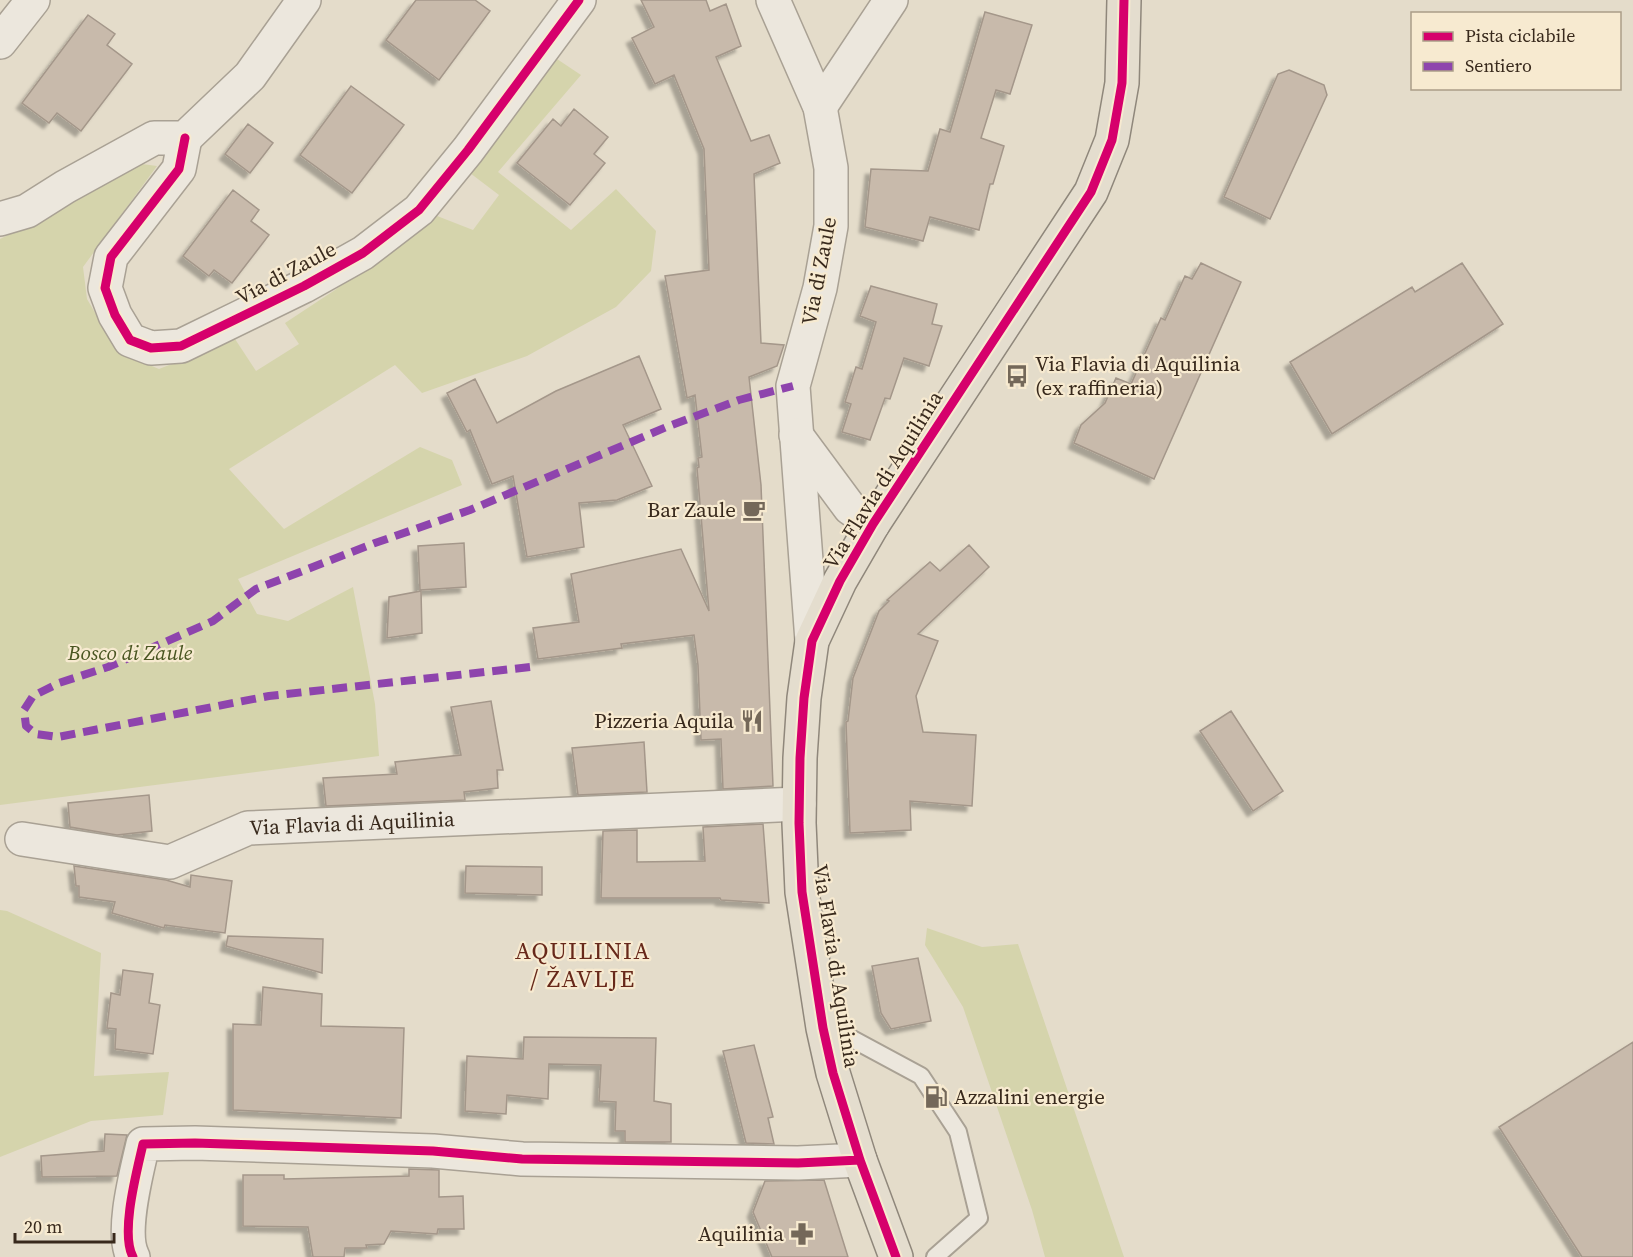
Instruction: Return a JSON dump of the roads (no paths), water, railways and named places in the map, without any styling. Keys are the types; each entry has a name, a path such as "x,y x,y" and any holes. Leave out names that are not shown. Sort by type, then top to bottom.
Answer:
{"main road":[{"name":"Via Flavia di Aquilinia","path":"896,1257 860,1160 833,1073 823,1028 802,892 799,804 804,698 812,641 840,581 873,524 1091,192 1112,140 1122,83 1124,0"}],"street":[{"path":"0,42 33,0"},
{"path":"0,219 27,211 64,187 154,138 185,138 250,76 304,0"},
{"name":"Via di Zaule","path":"185,138 179,169 111,257 105,288 115,315 130,340 151,348 181,346 304,286 363,253 419,210 468,150 579,0"},
{"name":"Via di Zaule","path":"773,0 820,107 831,168 831,226 820,288 793,386 812,641"},
{"path":"820,107 891,0"},
{"path":"796,435 850,508 873,524"},
{"name":"Via Flavia di Aquilinia","path":"22,839 170,862 248,828 799,804"},
{"path":"133,1257 128,1248 132,1192 143,1144 195,1143 433,1151 522,1159 798,1163 860,1160"}],"lane":[{"path":"823,1028 843,1034 921,1076 958,1132 979,1218 935,1257"}],"place":[{"name":"Via Flavia di Aquilinia (ex raffineria)","path":"1017,376"},
{"name":"Bar Zaule","path":"754,510"},
{"name":"Pizzeria Aquila","path":"752,721"},
{"name":"Azzalini energie","path":"936,1097"},
{"name":"Aquilinia","path":"802,1234"}],"district":[{"name":"AQUILINIA / ŽAVLJE","path":"583,965"}],"park label":[{"name":"Bosco di Zaule","path":"130,653"}]}
